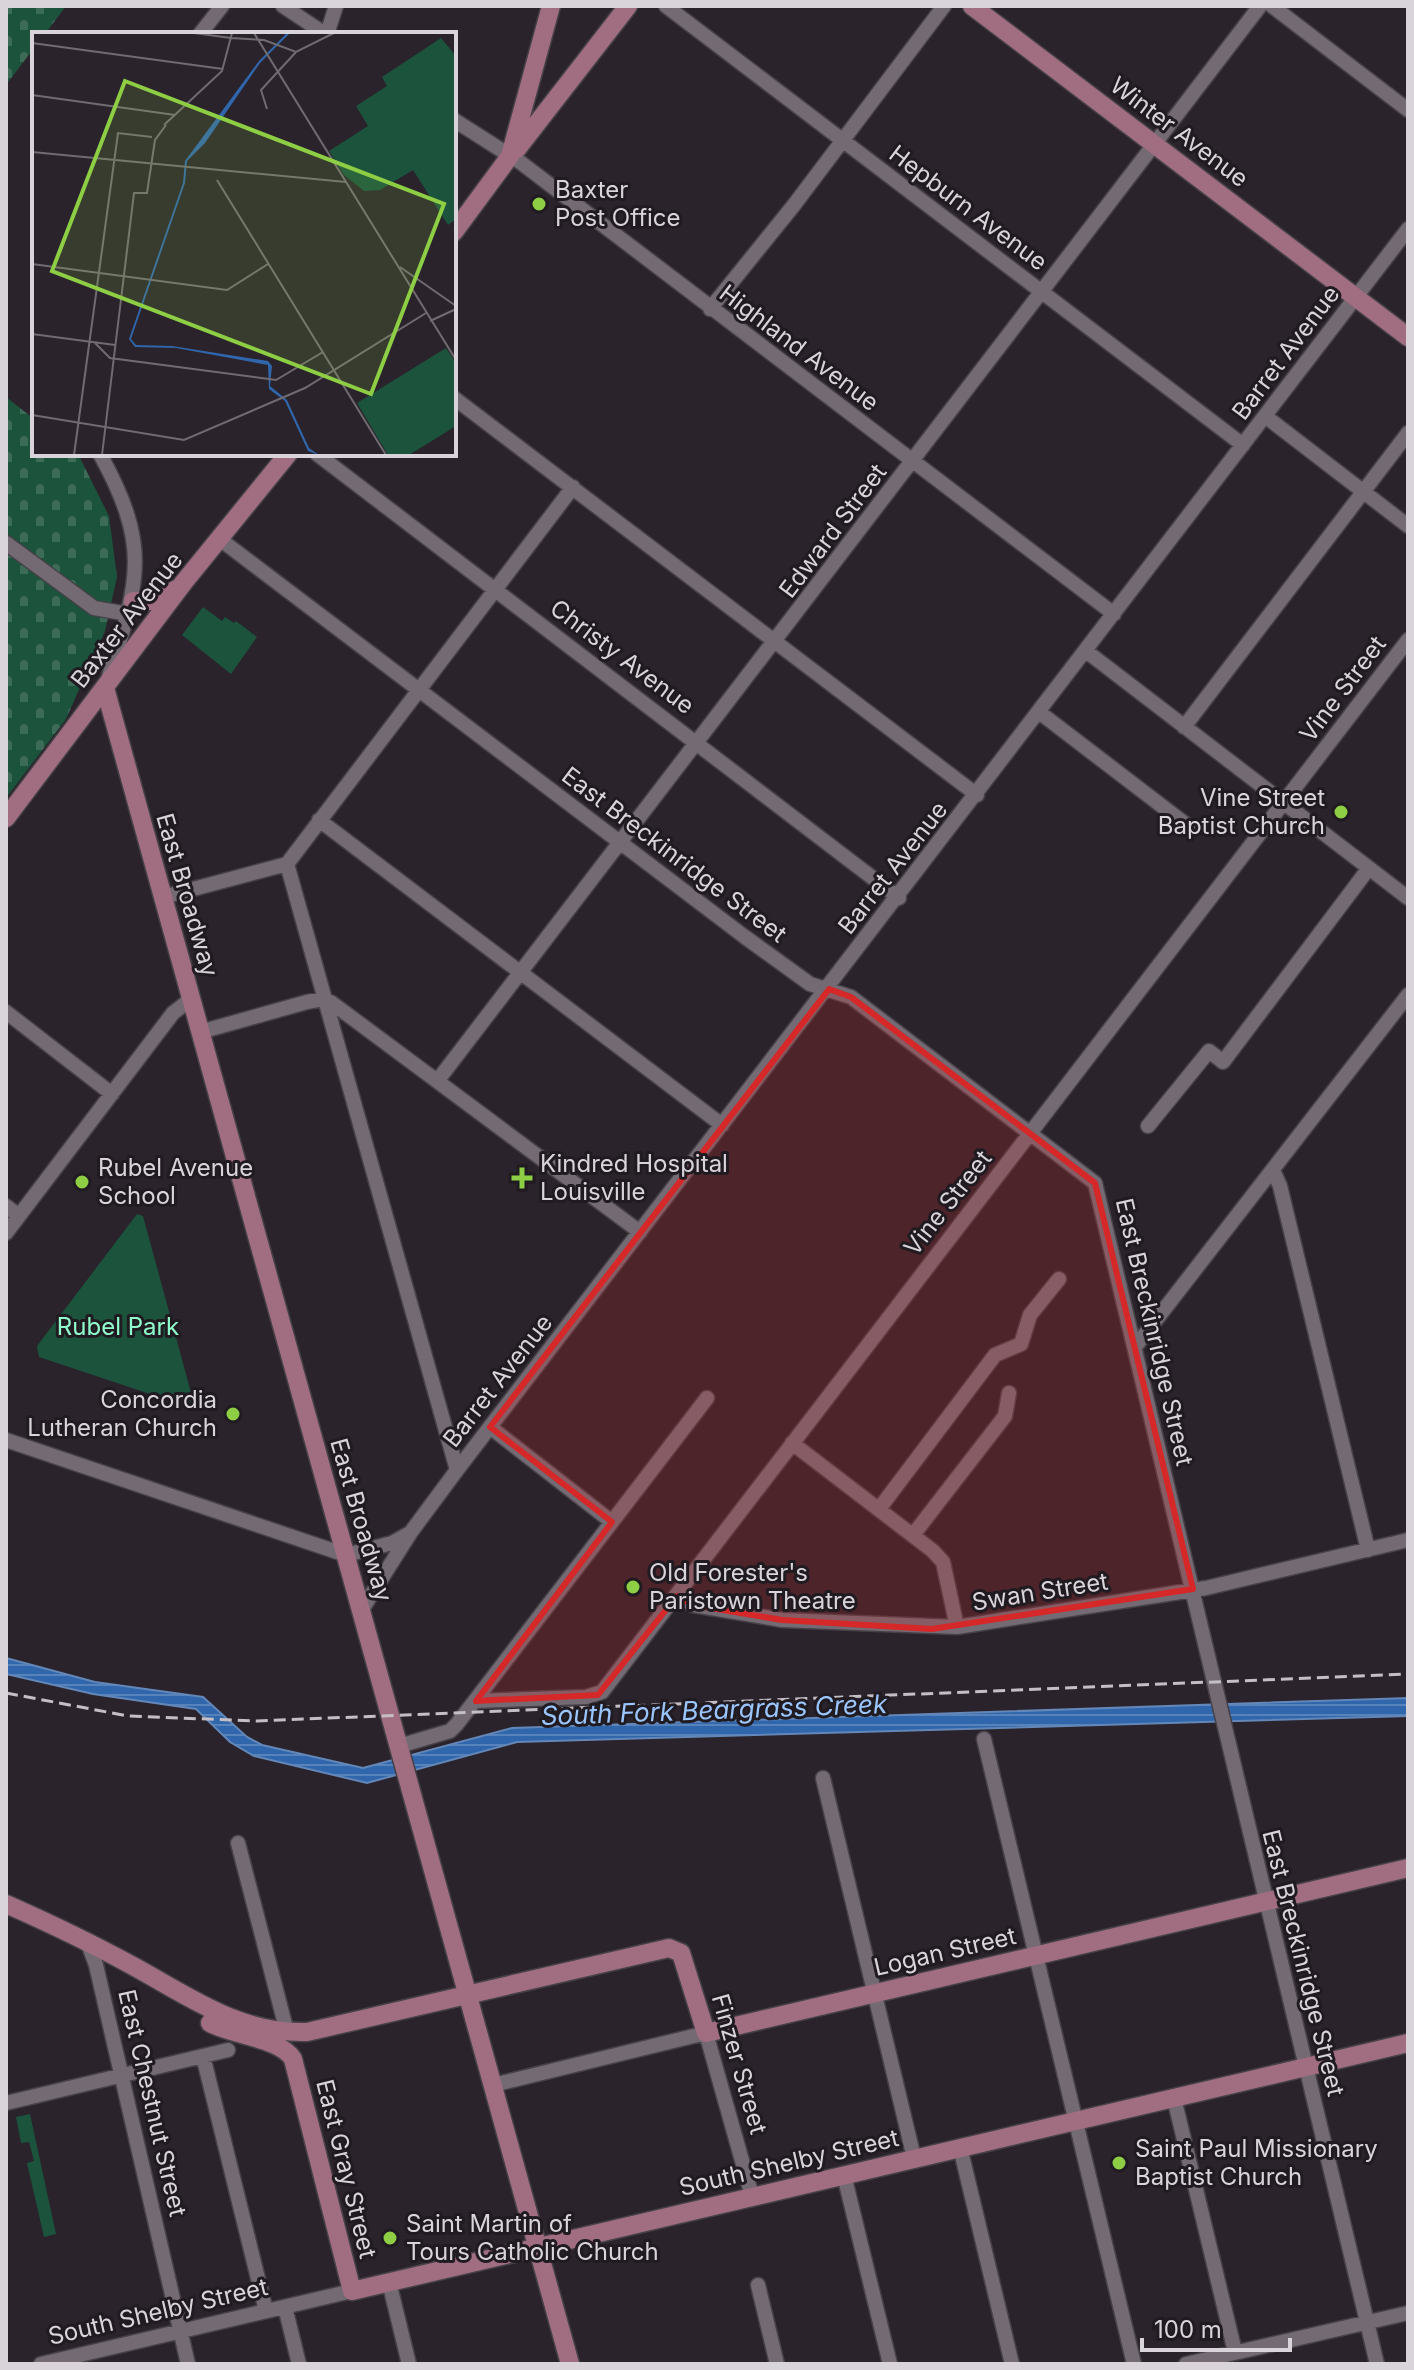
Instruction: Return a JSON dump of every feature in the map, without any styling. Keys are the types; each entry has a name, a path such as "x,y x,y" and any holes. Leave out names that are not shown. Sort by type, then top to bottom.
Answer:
{"main road":[{"path":"512,150 551,6"},
{"path":"456,229 512,150 628,6"},
{"name":"Winter Avenue","path":"972,6 1408,337"},
{"name":"Baxter Avenue","path":"6,818 184,582 286,456"},
{"path":"131,608 162,599 184,582"},
{"name":"East Broadway","path":"105,688 570,2364"},
{"name":"Logan Street","path":"706,2033 1408,1868"},
{"path":"6,1904 87,1941 179,1995 239,2022 287,2032 307,2032 467,1994"},
{"name":"Finzer Street","path":"467,1994 660,1949 675,1949 681,1953 686,1964 706,2033"},
{"path":"179,1995 188,2009 202,2019 234,2034 280,2045 293,2059"},
{"path":"293,2059 294,2049 300,2042 403,2018 411,2008"},
{"name":"South Shelby Street","path":"352,2291 1408,2043"},
{"name":"East Gray Street","path":"293,2059 352,2291"}],"street":[{"path":"202,32 222,6"},
{"path":"283,6 323,32"},
{"path":"327,32 336,6"},
{"name":"Hepburn Avenue","path":"666,6 1243,445"},
{"path":"710,309 944,6"},
{"name":"Edward Street","path":"438,1080 622,844 1260,6"},
{"path":"1272,6 1408,110"},
{"name":"Highland Avenue","path":"456,121 512,150 710,309 1114,614"},
{"name":"Barret Avenue","path":"361,1611 411,1532 457,1470 899,898 1408,229"},
{"path":"456,399 977,795"},
{"path":"1265,416 1408,526"},
{"path":"1184,727 1408,433"},
{"path":"101,456 131,525 136,583 105,688"},
{"name":"Christy Avenue","path":"320,456 899,898"},
{"path":"163,897 287,864 573,487"},
{"name":"East Breckinridge Street","path":"221,540 810,984 851,997 1095,1183 1377,2364"},
{"path":"6,543 94,608 131,608"},
{"name":"Vine Street","path":"476,1701 598,1695 1408,640"},
{"path":"1086,651 1408,898"},
{"path":"1039,712 1188,826"},
{"path":"319,820 722,1125"},
{"path":"287,864 457,1470"},
{"path":"1148,1126 1209,1051 1223,1062 1369,868"},
{"path":"1135,1347 1408,995"},
{"path":"6,1233 173,1013 191,999"},
{"path":"200,1032 323,999 347,1011 640,1232"},
{"path":"6,1012 112,1094"},
{"path":"1273,1170 1280,1186 1368,1550"},
{"path":"6,1206 19,1216"},
{"path":"879,1509 995,1355 1021,1344 1030,1315 1059,1279"},
{"path":"913,1535 1005,1416 1009,1393"},
{"path":"400,1751 450,1731 707,1398"},
{"path":"490,1427 612,1522"},
{"path":"6,1440 346,1555 392,1543 411,1532"},
{"path":"792,1443 913,1535 943,1562 957,1627"},
{"name":"Swan Street","path":"677,1596 693,1605 782,1620 957,1627 1193,1589 1408,1540"},
{"path":"984,1739 1134,2364"},
{"path":"823,1778 914,2158"},
{"path":"238,1843 287,2032"},
{"name":"East Chestnut Street","path":"87,1941 96,1965 188,2364"},
{"name":"Logan Street","path":"493,2085 706,2033"},
{"name":"Finzer Street","path":"706,2033 752,2196"},
{"path":"6,2103 228,2050"},
{"path":"203,2056 266,2311"},
{"path":"1174,2098 1235,2352"},
{"path":"960,2147 1012,2364"},
{"path":"844,2175 890,2364"},
{"name":"East Gray Street","path":"389,2282 409,2364"},
{"path":"758,2285 777,2364"},
{"name":"South Shelby Street","path":"41,2364 352,2291"},
{"path":"285,2307 299,2364"},
{"path":"1186,2364 1408,2313"}],"highlighted area":[{"path":"829,989 851,997 1095,1183 1193,1589 932,1629 782,1620 693,1605 677,1596 598,1695 476,1701 612,1522 490,1427"}],"green space":[{"path":"6,6 66,6 46,32 32,32 32,51 6,85"},
{"path":"6,397 32,417 32,456 79,456 109,516 117,577 105,631 66,719 6,798"},
{"path":"203,607 222,621 225,617 234,623 236,621 257,637 231,674 182,635"},
{"name":"Rubel Park","path":"137,1214 143,1216 193,1400 186,1406 39,1357 37,1346"},
{"path":"30,2114 56,2234 44,2237 27,2163 34,2161 29,2142 21,2143 16,2117"}],"water":[{"name":"South Fork Beargrass Creek","path":"6,1658 95,1682 203,1697 247,1737 262,1745 363,1768 512,1728 1408,1698 1408,1716 517,1742 367,1783 254,1756 230,1742 196,1709 93,1694 6,1674"}],"railway":[{"path":"6,1693 128,1716 257,1721 1408,1674"}],"place":[{"name":"Baxter Post Office","path":"539,204"},
{"name":"Vine Street Baptist Church","path":"1341,812"},
{"name":"Kindred Hospital Louisville","path":"522,1178"},
{"name":"Rubel Avenue School","path":"82,1182"},
{"name":"Concordia Lutheran Church","path":"233,1414"},
{"name":"Old Forester's Paristown Theatre","path":"633,1587"},
{"name":"Saint Paul Missionary Baptist Church","path":"1119,2163"},
{"name":"Saint Martin of Tours Catholic Church","path":"390,2238"}]}
